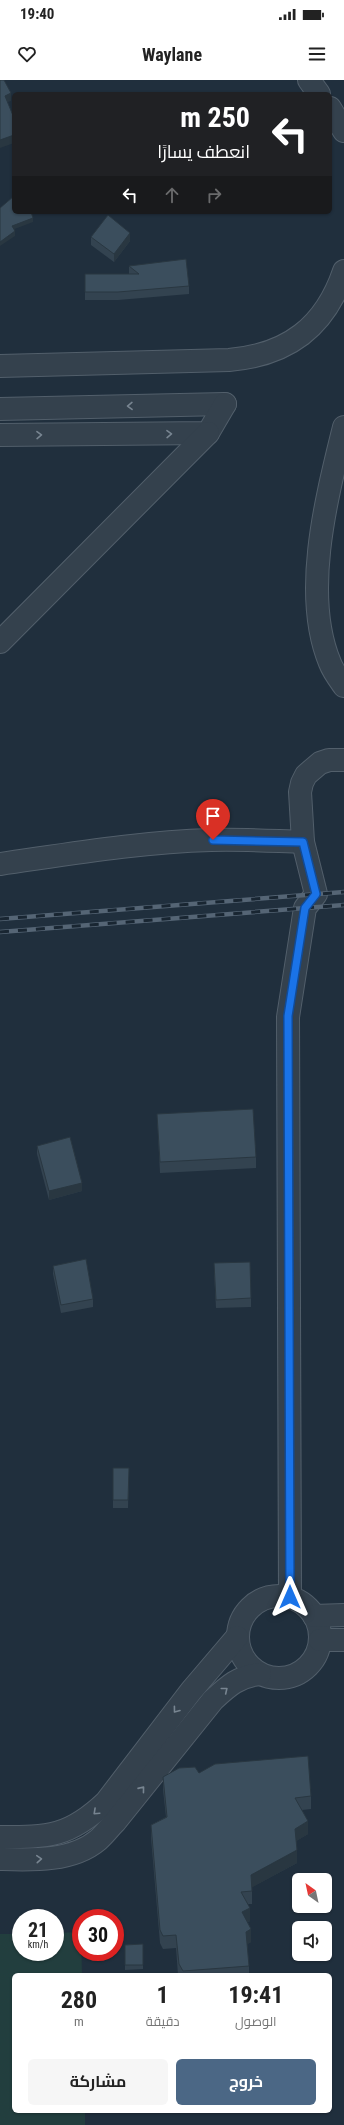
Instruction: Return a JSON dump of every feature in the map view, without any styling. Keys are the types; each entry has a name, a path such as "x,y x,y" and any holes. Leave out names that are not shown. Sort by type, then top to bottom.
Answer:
{"street":[{"path":"309,80 318,92"},
{"path":"332,111 344,131"},
{"path":"0,366 228,360 264,354 281,348 296,339 318,320 327,309 344,270"},
{"path":"0,409 225,404 208,433 0,642"},
{"path":"344,427 325,514 317,570 316,601 320,633 330,664 344,686"},
{"path":"0,436 208,433"},
{"path":"290,1597 288,1016 305,908 316,894 303,842 300,792 302,782 306,775 320,763 329,760 344,760"},
{"path":"0,864 118,847 167,842 213,840 303,842"},
{"path":"0,1859 37,1860 60,1857 97,1841 115,1822 213,1700 227,1687 246,1675 260,1674 273,1678 286,1677 299,1673 309,1664 316,1653 320,1640 319,1628 314,1616 300,1602 290,1597 278,1596 265,1598 254,1604 245,1614 239,1625 237,1638 244,1659 260,1674"},
{"path":"314,1616 344,1615"},
{"path":"0,1837 35,1837 58,1834 75,1827 91,1816 106,1802 191,1691 237,1638"},
{"path":"320,1640 344,1640"}],"green space":[{"path":"72,1932 72,1961 82,1961 82,1973 12,1973 12,2113 85,2113 85,2125 0,2125 0,1934 12,1934 12,1961 64,1961 64,1933"}],"building":[{"path":"0,80 4,80 11,93 5,96 12,113 12,136 0,140"},
{"path":"12,198 12,214 32,214 33,218 12,226 15,231 0,242 0,208"},
{"path":"108,215 130,233 114,254 91,237"},
{"path":"186,259 189,286 118,292 85,292 85,274 139,274 129,266"},
{"path":"253,1109 256,1157 160,1162 157,1114"},
{"path":"70,1137 82,1183 49,1191 37,1146"},
{"path":"86,1259 93,1299 61,1305 53,1266"},
{"path":"250,1262 251,1298 216,1300 214,1263"},
{"path":"113,1468 129,1468 128,1500 113,1500"},
{"path":"308,1756 311,1796 295,1798 308,1821 295,1829 297,1850 251,1875 252,1891 241,1892 250,1908 242,1912 251,1929 246,1932 249,1966 183,1971 179,1964 176,1935 163,1936 160,1930 151,1825 167,1817 163,1777 179,1768 195,1767 199,1773 215,1764"},
{"path":"143,1944 143,1965 125,1965 125,1945"}],"railway":[{"path":"0,919 344,892"},
{"path":"0,932 344,905"}],"route":[{"path":"213,840 303,842 316,894 305,908 288,1016 290,1597"}]}
